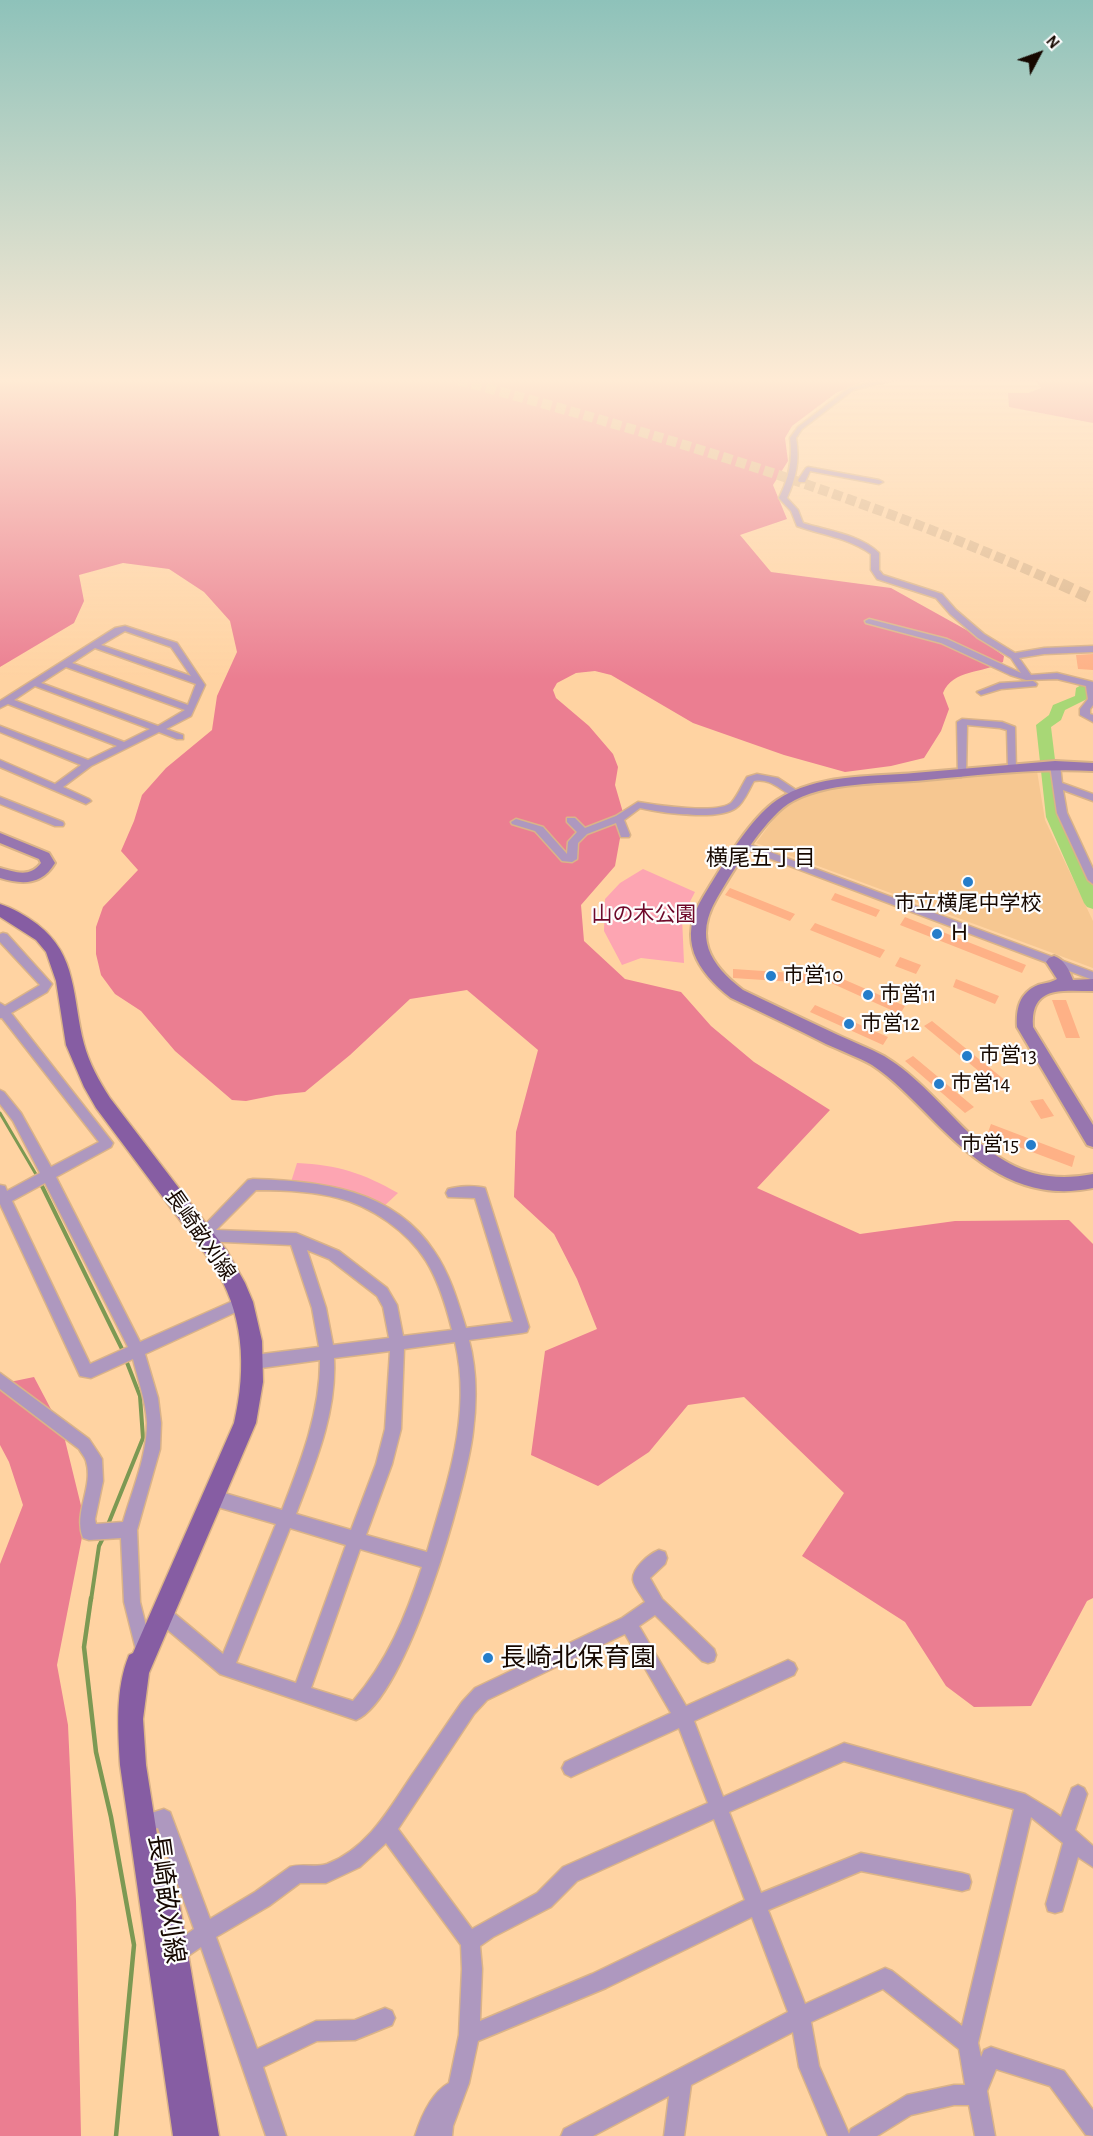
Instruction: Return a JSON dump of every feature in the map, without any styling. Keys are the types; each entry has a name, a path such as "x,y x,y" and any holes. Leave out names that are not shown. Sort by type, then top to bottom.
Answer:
{"main road":[{"name":"長崎畝刈線","path":"0,910 25,921 47,940 61,962 76,1046 89,1080 103,1103 224,1264 244,1302 252,1332 254,1362 252,1397 245,1423 143,1659 138,1664 130,1719 133,1765 189,2136"},
{"name":"長崎畝刈線","path":"143,1659 145,1664 140,1698 142,1738 203,2136"}],"street":[{"path":"791,480 783,498 794,510 800,524 814,530 841,535 867,547 875,553 875,570 880,577 939,596 953,612 981,636 1014,656 1029,678"},
{"path":"866,480 879,482"},
{"path":"869,621 944,641 1013,674 1029,678 1057,676 1090,684"},
{"path":"4,703 64,663 125,628 174,645 201,685 188,714 88,764 57,787"},
{"path":"94,645 199,682"},
{"path":"1014,656 1044,651 1093,649"},
{"path":"64,663 190,709"},
{"path":"981,692 1000,686 1053,680 1090,684"},
{"path":"34,683 180,737"},
{"path":"1090,684 1093,699 1085,709 1085,715 1093,719"},
{"path":"4,703 126,746"},
{"path":"961,774 962,722 1002,725 1012,729 1014,769"},
{"path":"0,729 88,764"},
{"path":"0,763 86,801"},
{"path":"1055,765 1060,785 1062,813 1093,880"},
{"path":"1093,767 1055,765 833,785 797,794 774,810 746,846 702,910 697,925 699,948 709,968 722,984 737,994 878,1061 894,1072 975,1152 1008,1173 1024,1179 1061,1185 1093,1181"},
{"path":"516,822 539,829 566,859 572,859 573,842 583,832 619,819 640,805 668,811 724,811 735,804 750,779 760,777 778,780 797,794"},
{"path":"1060,785 1093,798"},
{"path":"0,800 59,824"},
{"path":"619,819 625,835"},
{"path":"571,820 583,832"},
{"path":"0,838 44,856 48,863 42,873 35,876 16,878 0,873"},
{"path":"746,846 1093,976"},
{"path":"0,938 3,937 46,984 43,989 2,1011 106,1143 32,1185 2,1195 85,1371 244,1302"},
{"path":"1054,962 1062,970 1065,980 1059,986"},
{"path":"1093,985 1046,987 1033,995 1024,1005 1022,1014 1025,1027 1093,1140"},
{"path":"0,1095 17,1117 48,1176 135,1351 151,1398 154,1423 152,1449 114,1530 143,1659"},
{"path":"162,1614 226,1668 356,1711 395,1655 421,1600 458,1473 466,1432 468,1375 452,1299 423,1246 377,1209 348,1195 301,1186 253,1184 202,1235"},
{"path":"254,1362 522,1328 480,1192 453,1193"},
{"path":"202,1235 296,1239 334,1255 382,1292 390,1305 397,1343 393,1429 384,1464 328,1614 302,1693"},
{"path":"226,1668 311,1458 324,1403 327,1351 318,1299 296,1239"},
{"path":"0,1380 84,1444 94,1459 95,1481 87,1520 89,1532 114,1530"},
{"path":"214,1498 285,1521 432,1562"},
{"path":"659,1558 642,1574 641,1580 656,1605 708,1655"},
{"path":"174,1956 204,1933 297,1874 326,1874 353,1860 370,1847 387,1829 468,1708 480,1694 628,1624 656,1605"},
{"path":"628,1624 684,1719 800,2017 809,2067 839,2136"},
{"path":"571,1768 684,1719 788,1669"},
{"path":"470,1942 486,1930 544,1900 570,1874 844,1752 924,1777 1025,1803 1047,1817 1093,1858"},
{"path":"1055,1904 1078,1794"},
{"path":"985,2136 969,2043 1025,1803"},
{"path":"154,1820 164,1818 204,1933 253,2061 276,2136"},
{"path":"387,1829 470,1942 472,1969 469,2035 459,2083 443,2126 442,2136"},
{"path":"469,2035 599,1982 756,1905 861,1862 962,1882"},
{"path":"571,2136 800,2017 885,1978 969,2043"},
{"path":"253,2061 316,2031 355,2030 385,2018"},
{"path":"976,2094 991,2057 1057,2078 1093,2128"},
{"path":"674,2136 681,2079"},
{"path":"426,2136 430,2120 459,2083"},
{"path":"858,2136 907,2105 954,2095 976,2094"}],"shaded area":[{"path":"0,480 776,480 773,485 787,519 740,535 771,572 891,588 970,632 1004,656 1003,662 961,676 948,685 943,693 949,709 941,731 924,758 891,766 845,772 784,755 693,723 611,675 595,671 576,673 557,683 553,690 556,698 589,726 613,754 618,767 615,785 624,816 615,866 581,905 584,941 625,979 681,992 711,1026 754,1062 830,1110 757,1188 860,1234 955,1221 1069,1220 1093,1244 1093,1598 1087,1601 1031,1706 974,1707 946,1686 905,1622 802,1556 844,1493 744,1397 688,1405 649,1452 598,1486 531,1455 545,1351 597,1329 577,1279 554,1234 514,1197 516,1132 538,1050 467,990 410,999 350,1055 305,1092 246,1101 232,1100 175,1051 141,1011 115,994 101,975 96,954 96,927 103,907 138,870 121,851 142,795 166,768 212,730 217,696 237,652 230,621 204,592 169,569 123,563 79,575 84,601 74,623 0,667"},
{"name":"市立横尾中学校","path":"1037,771 1045,820 1093,921 1093,968 756,843 779,812 803,796 837,787"},
{"path":"34,1377 63,1432 85,1522 57,1665 68,1725 76,1901 81,2136 0,2136 0,1564 23,1505 9,1462 0,1445 0,1384"}],"green space":[{"name":"山の木公園","path":"643,869 695,892 682,917 684,963 641,958 622,965 604,931 605,899 620,883"},
{"path":"297,1163 350,1171 398,1193 381,1209 291,1182"}],"building":[{"path":"1093,654 1093,670 1078,669 1076,655"},
{"path":"730,888 795,914 790,921 725,895"},
{"path":"835,893 880,910 876,917 831,900"},
{"path":"905,917 1026,965 1022,973 900,925"},
{"path":"815,923 885,950 880,958 810,930"},
{"path":"900,957 921,965 916,974 895,966"},
{"name":"市営10","path":"733,969 809,974 809,983 733,978"},
{"name":"市営11","path":"836,976 905,1006 900,1014 831,983"},
{"path":"956,979 999,996 995,1004 953,987"},
{"path":"1052,1000 1066,1000 1080,1038 1066,1038"},
{"name":"市営12","path":"815,1005 888,1037 883,1045 810,1012"},
{"name":"市営13","path":"932,1021 1011,1085 1003,1091 924,1026"},
{"name":"市営14","path":"913,1056 974,1107 965,1113 905,1061"},
{"path":"1043,1099 1054,1116 1041,1119 1030,1101"},
{"name":"市営15","path":"991,1124 1075,1156 1072,1167 987,1135"}],"waterway":[{"path":"1083,688 1084,695 1080,699 1058,708 1056,717 1043,725 1054,817 1093,903"},
{"path":"0,1113 37,1176"},
{"path":"40,1182 123,1351"},
{"path":"107,1527 143,1438 140,1396 126,1360"},
{"path":"91,1600 99,1546 104,1536"},
{"path":"91,1598 84,1647 96,1752 111,1817 134,1945 116,2136"}],"tunnel":[{"path":"791,480 916,524 1064,586"},
{"path":"1061,584 1093,599"}],"place":[{"name":"市立横尾中学校","path":"968,882"},
{"name":"Ｈ","path":"937,934"},
{"name":"市営10","path":"771,976"},
{"name":"市営11","path":"868,995"},
{"name":"市営12","path":"849,1024"},
{"name":"市営13","path":"967,1056"},
{"name":"市営14","path":"939,1084"},
{"name":"市営15","path":"1031,1145"},
{"name":"長崎北保育園","path":"488,1658"}],"district":[{"name":"横尾五丁目","path":"761,858"}]}
